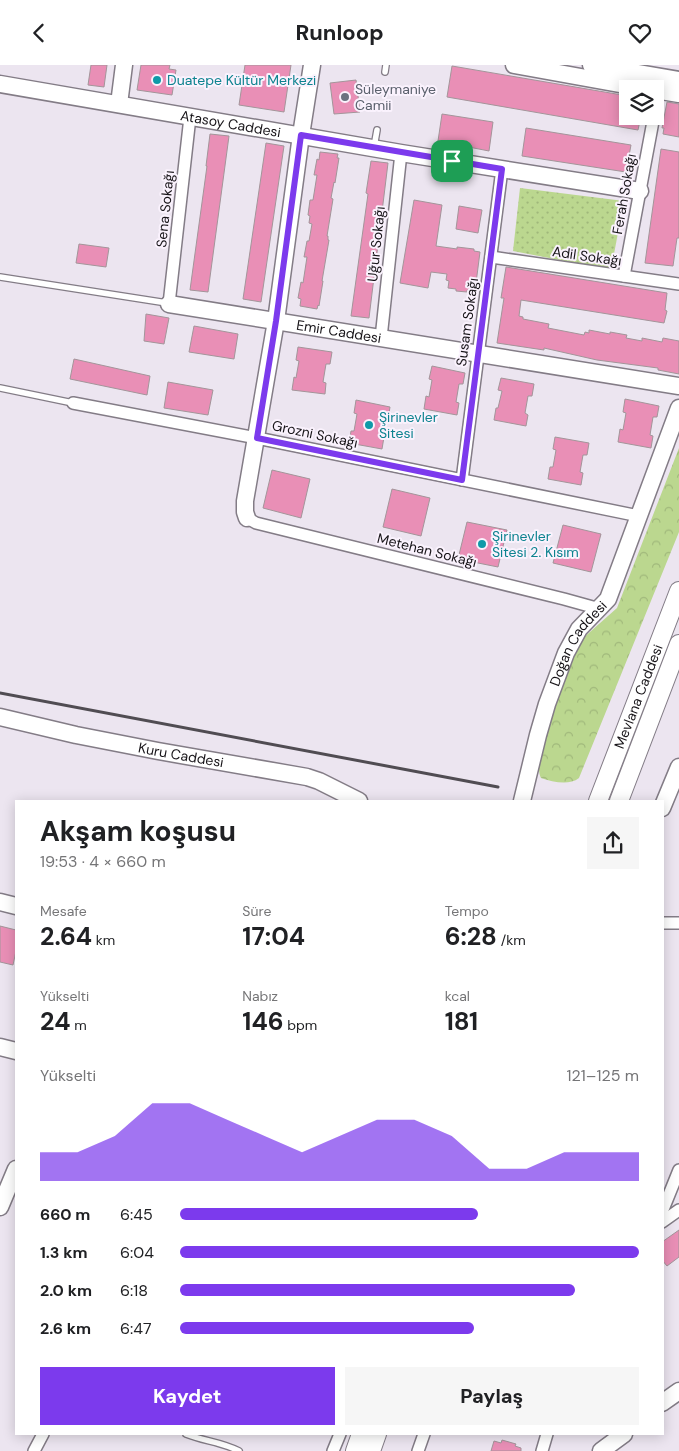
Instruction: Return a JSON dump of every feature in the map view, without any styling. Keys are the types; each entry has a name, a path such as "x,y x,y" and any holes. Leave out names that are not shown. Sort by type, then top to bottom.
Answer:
{"main road":[{"name":"Mevlana Caddesi","path":"598,800 679,591"},
{"name":"Mevlana Caddesi","path":"619,800 679,644"},
{"path":"355,1451 360,1435"},
{"path":"371,1451 377,1435"}],"street":[{"path":"119,104 124,65"},
{"path":"247,518 245,501 276,321 312,65"},
{"path":"514,65 619,81"},
{"path":"592,65 636,80"},
{"path":"664,85 679,80"},
{"name":"Atasoy Caddesi","path":"0,84 401,153 640,191"},
{"path":"664,89 679,94"},
{"name":"Sena Sokağı","path":"169,304 190,117"},
{"name":"Ferah Sokağı","path":"624,276 652,125"},
{"name":"Uğur Sokağı","path":"381,338 401,153"},
{"name":"Susam Sokağı","path":"462,480 502,169"},
{"name":"Adil Sokağı","path":"492,257 679,284"},
{"name":"Emir Caddesi","path":"169,304 679,386"},
{"name":"Grozni Sokağı","path":"73,403 257,438 640,516"},
{"name":"Doğan Caddesi","path":"522,800 547,704 566,653 579,629 608,599 679,408"},
{"name":"Metehan Sokağı","path":"247,518 256,523 600,609"},
{"name":"Kuru Caddesi","path":"0,717 76,735 168,753 307,777 357,800"},
{"path":"664,803 679,767"},
{"path":"0,902 15,906"},
{"path":"664,923 679,923"},
{"path":"0,1047 15,1051"},
{"path":"664,1207 679,1169"},
{"path":"0,1207 15,1171"},
{"path":"664,1221 679,1210"},
{"path":"664,1402 679,1391"},
{"path":"34,1451 42,1435"},
{"path":"334,1451 340,1435"},
{"path":"418,1451 424,1435"},
{"path":"542,1451 547,1435"},
{"path":"602,1451 623,1435"}],"lane":[{"path":"385,72 386,65"},
{"path":"374,148 377,130"},
{"name":"Emir Caddesi","path":"0,277 169,304"},
{"path":"0,387 73,403"},
{"path":"189,1435 223,1444 239,1451"}],"green space":[{"path":"520,188 624,201 611,270 513,251"},
{"path":"679,448 679,532 579,778 566,783 541,778 539,768 545,735 576,648 582,639 617,608"}],"building":[{"path":"91,65 107,65 104,87 88,85"},
{"name":"Duatepe Kültür Merkezi","path":"141,65 170,65 169,69 176,70 172,95 137,90"},
{"path":"245,65 291,65 284,112 239,105"},
{"path":"452,66 619,94 619,125 639,125 638,130 447,97"},
{"name":"Süleymaniye Camii","path":"356,80 360,112 334,114 330,83"},
{"path":"667,102 679,104 679,137 663,134"},
{"path":"442,114 493,122 489,151 438,141"},
{"path":"526,128 631,145 626,172 522,156"},
{"path":"210,134 229,136 208,292 190,290"},
{"path":"266,143 284,146 261,302 243,299"},
{"path":"661,149 679,152 679,238 677,238 673,266 645,263"},
{"path":"320,152 338,154 337,158 339,158 331,198 333,199 327,236 329,240 317,309 300,306 301,299 298,298 301,282 303,283 307,257 304,257 312,224 309,223 310,216 308,215 310,200 313,200 317,175 314,175"},
{"path":"371,161 388,163 369,318 351,316"},
{"path":"414,200 442,205 436,246 474,249 474,251 480,252 475,291 456,291 456,289 448,288 447,274 431,272 428,288 400,283"},
{"path":"459,206 482,210 478,233 456,229"},
{"path":"79,244 109,248 106,267 76,263"},
{"path":"506,267 667,293 665,310 667,311 664,323 521,300 519,316 523,317 523,319 549,324 548,328 584,335 585,332 589,333 589,330 627,335 626,338 642,341 642,338 662,342 663,338 679,341 679,374 658,370 658,368 597,360 544,348 544,350 497,343 504,298 501,298"},
{"path":"146,314 169,318 164,344 144,341"},
{"path":"194,326 238,334 234,359 189,352"},
{"path":"298,347 332,352 330,364 326,364 323,382 326,383 325,394 292,390 299,361 296,360"},
{"path":"74,359 150,376 147,395 70,379"},
{"path":"432,366 465,373 463,384 459,384 456,402 459,403 457,415 424,409 426,396 429,397 432,380 429,379"},
{"path":"501,378 534,384 532,396 528,396 525,413 528,415 526,426 494,420 502,391 498,390"},
{"path":"168,382 213,390 208,415 164,408"},
{"path":"625,399 659,406 657,417 653,417 650,435 653,436 651,448 618,442 620,429 623,430 626,413 623,412"},
{"name":"Şirinevler Sitesi","path":"356,400 390,407 388,419 384,418 381,436 384,437 382,449 349,443 351,431 354,431 357,414 354,413"},
{"path":"555,437 589,443 587,455 583,455 580,472 583,473 581,485 548,479 550,467 553,467 556,450 553,449"},
{"path":"272,470 310,479 301,518 263,508"},
{"path":"392,489 430,498 421,536 383,527"},
{"name":"Şirinevler Sitesi 2. Kısım","path":"467,522 507,530 498,567 458,559"},
{"path":"563,525 601,534 591,572 553,563"},
{"path":"0,926 15,930 15,956 13,965 0,962"},
{"path":"679,1230 679,1257 667,1266 664,1262 664,1241"},
{"path":"502,1440 516,1444 515,1446 521,1448 521,1451 491,1451 494,1441 501,1443"}],"railway":[{"path":"0,693 498,787"}],"place":[{"name":"Duatepe Kültür Merkezi","path":"157,80"},
{"name":"Süleymaniye Camii","path":"345,97"},
{"name":"Şirinevler Sitesi","path":"369,425"},
{"name":"Şirinevler Sitesi 2. Kısım","path":"482,544"}],"route":[{"path":"301,135 452,161 502,169 462,480 257,438 276,321 301,135"}]}
